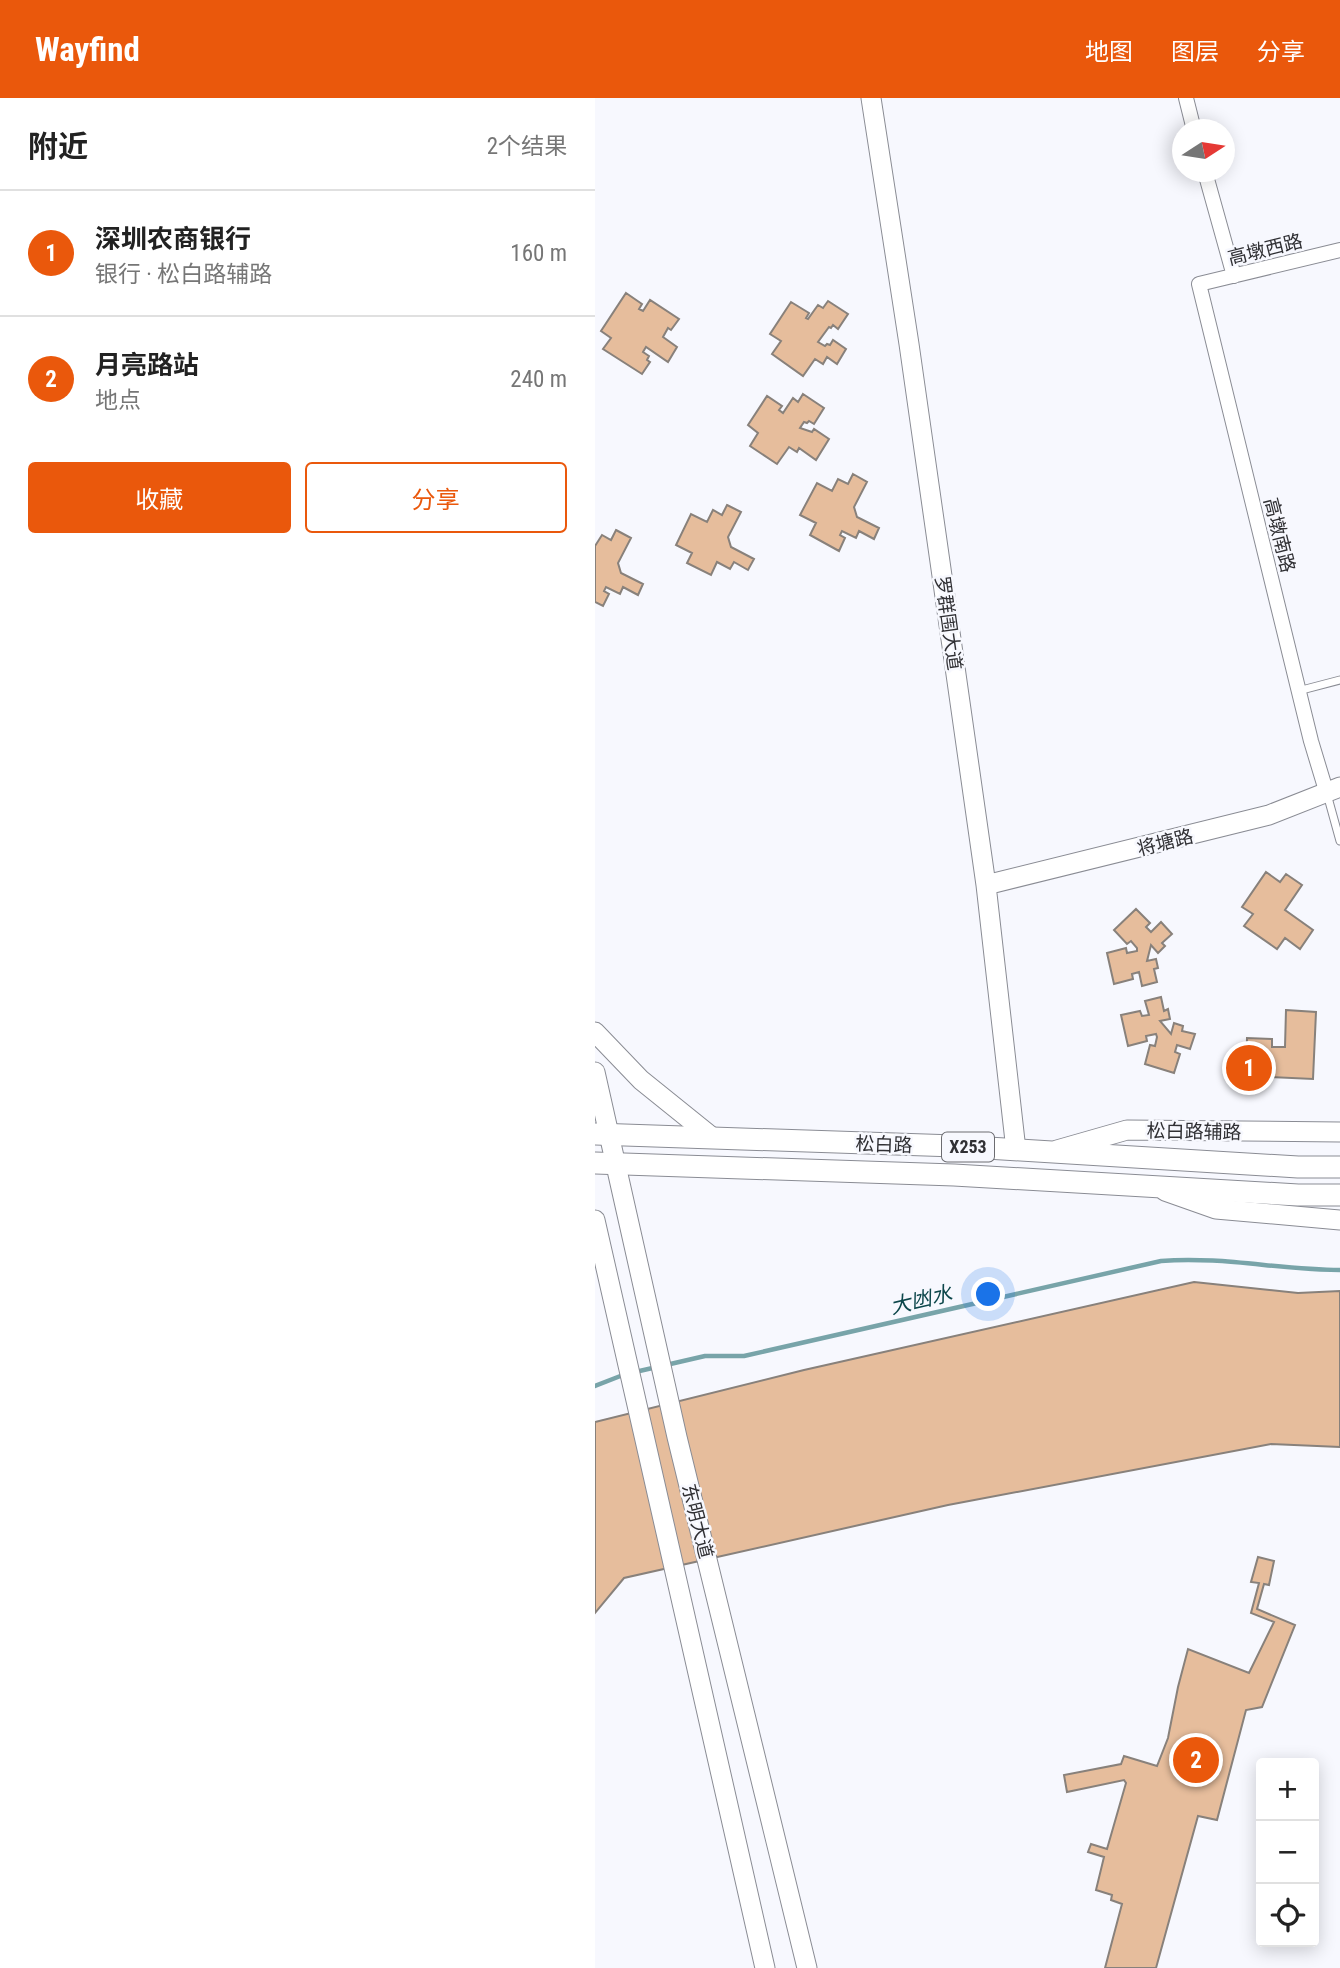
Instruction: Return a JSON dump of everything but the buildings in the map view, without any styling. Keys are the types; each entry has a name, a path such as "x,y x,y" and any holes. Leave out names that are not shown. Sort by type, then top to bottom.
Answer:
{"main road":[{"name":"罗群围大道","path":"871,98 986,885 1016,1150"},
{"name":"将塘路","path":"986,885 1269,815 1334,790"},
{"path":"595,1032 641,1080 713,1138"},
{"name":"东明大道","path":"595,1072 606,1163 681,1450 807,1968"},
{"name":"松白路辅路","path":"1051,1152 1127,1130 1340,1132"},
{"name":"松白路","path":"603,1134 1016,1150 1340,1167"},
{"name":"松白路","path":"606,1163 954,1175 1297,1195 1340,1195"},
{"path":"1155,1187 1216,1209 1340,1220"},
{"name":"东明大道","path":"595,1220 765,1968"}],"street":[{"path":"1187,98 1192,119"},
{"path":"1208,182 1234,276"},
{"name":"高墩西路","path":"1199,285 1340,250"},
{"name":"高墩南路","path":"1199,285 1311,741 1334,790"}],"lane":[{"path":"1298,691 1340,680"},
{"path":"1334,790 1340,841"}],"waterway":[{"name":"大凼水","path":"666,1365 705,1356 744,1356 1161,1261 1206,1260 1340,1270"},
{"name":"大凼水","path":"635,1372 657,1367"},
{"name":"大凼水","path":"595,1386 623,1375"}],"place":[{"name":"深圳农商银行","path":"1249,1068"},
{"name":"月亮路站","path":"1196,1760"}]}
